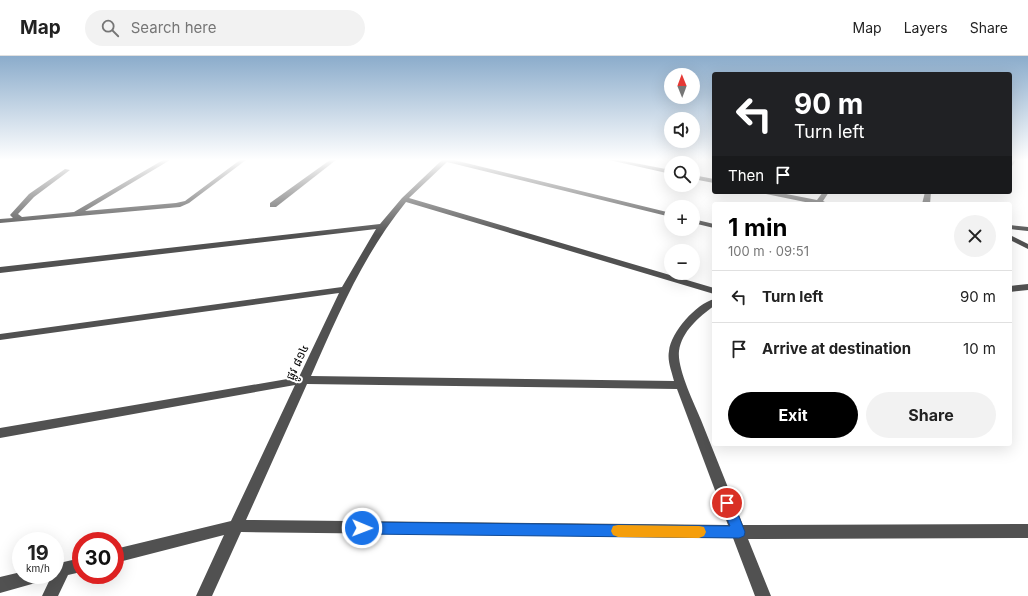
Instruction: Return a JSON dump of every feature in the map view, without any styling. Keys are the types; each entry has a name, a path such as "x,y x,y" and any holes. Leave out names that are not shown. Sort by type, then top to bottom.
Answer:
{"street":[{"path":"20,219 14,215 34,195 47,185"},
{"path":"74,214 124,185"},
{"path":"0,220 167,207 187,202 209,185"},
{"path":"273,205 299,185"},
{"name":"ផ្លូវ ៨១៤","path":"204,596 345,289 382,226 404,199 418,185"},
{"path":"550,185 664,213"},
{"path":"774,194 807,202"},
{"path":"404,199 712,290"},
{"path":"700,223 712,226"},
{"path":"0,270 382,226"},
{"path":"1012,227 1028,229"},
{"path":"1012,238 1028,247"},
{"path":"1012,289 1028,287"},
{"path":"0,337 345,289"},
{"path":"712,304 694,317 681,331 674,352 681,385 763,596"},
{"path":"0,433 303,380 681,385"},
{"path":"124,554 236,526 739,532 1028,531"},
{"path":"0,584 12,581"},
{"path":"50,596 54,584"}],"slow traffic":[{"path":"618,531 699,532"}],"route":[{"path":"362,528 739,532 727,503"}]}
